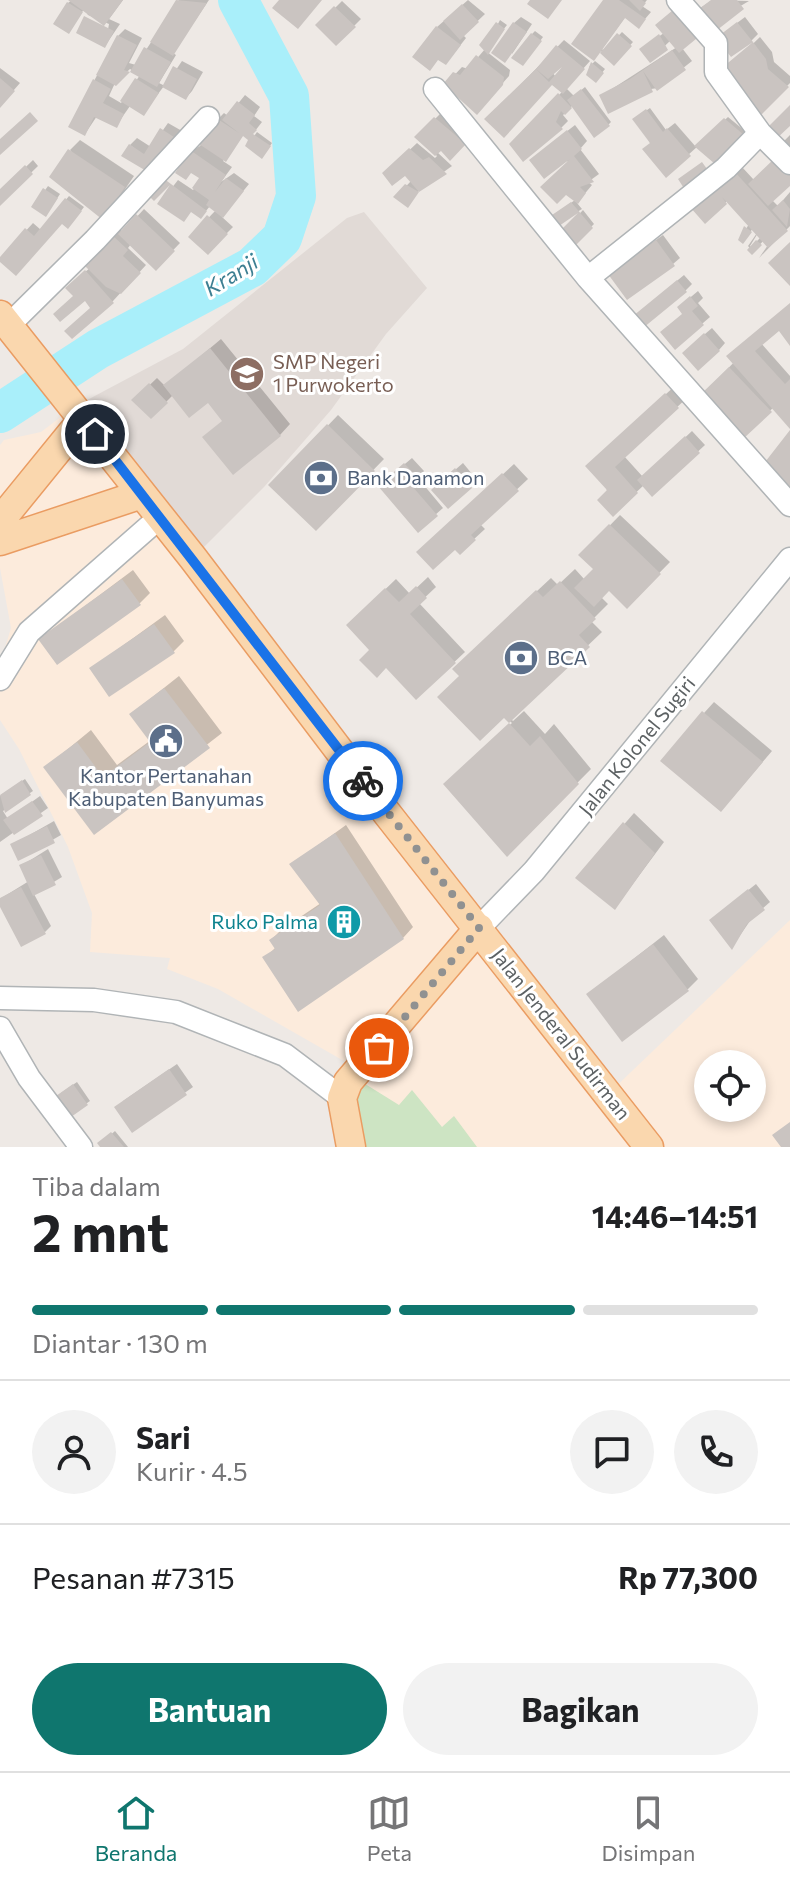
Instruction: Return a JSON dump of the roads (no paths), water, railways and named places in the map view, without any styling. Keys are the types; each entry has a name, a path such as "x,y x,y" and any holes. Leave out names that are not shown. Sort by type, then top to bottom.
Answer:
{"main road":[{"name":"Jalan Jenderal Sudirman","path":"4,320 649,1147"},
{"path":"0,521 78,413"},
{"path":"0,541 142,494"},
{"path":"351,1147 342,1098 348,1082 479,928"}],"street":[{"path":"678,0 716,43 716,72 760,133 790,163"},
{"path":"435,89 588,278 790,505"},
{"path":"4,320 95,240 208,118"},
{"path":"588,278 726,168 760,133"},
{"path":"0,679 29,632 160,517"},
{"name":"Jalan Kolonel Sugiri","path":"479,928 534,871 790,559"},
{"path":"0,998 94,1000 176,1012 285,1055 342,1098"},
{"path":"0,1028 29,1078 81,1147"}],"waterway":[{"name":"Kranji","path":"0,413 98,349 252,267 282,238 296,196 289,96 238,0"}],"place":[{"name":"SMP Negeri 1 Purwokerto","path":"247,374"},
{"name":"Bank Danamon","path":"321,478"},
{"name":"BCA","path":"521,658"},
{"name":"Kantor Pertanahan Kabupaten Banyumas","path":"166,741"},
{"name":"Ruko Palma","path":"344,922"}]}
